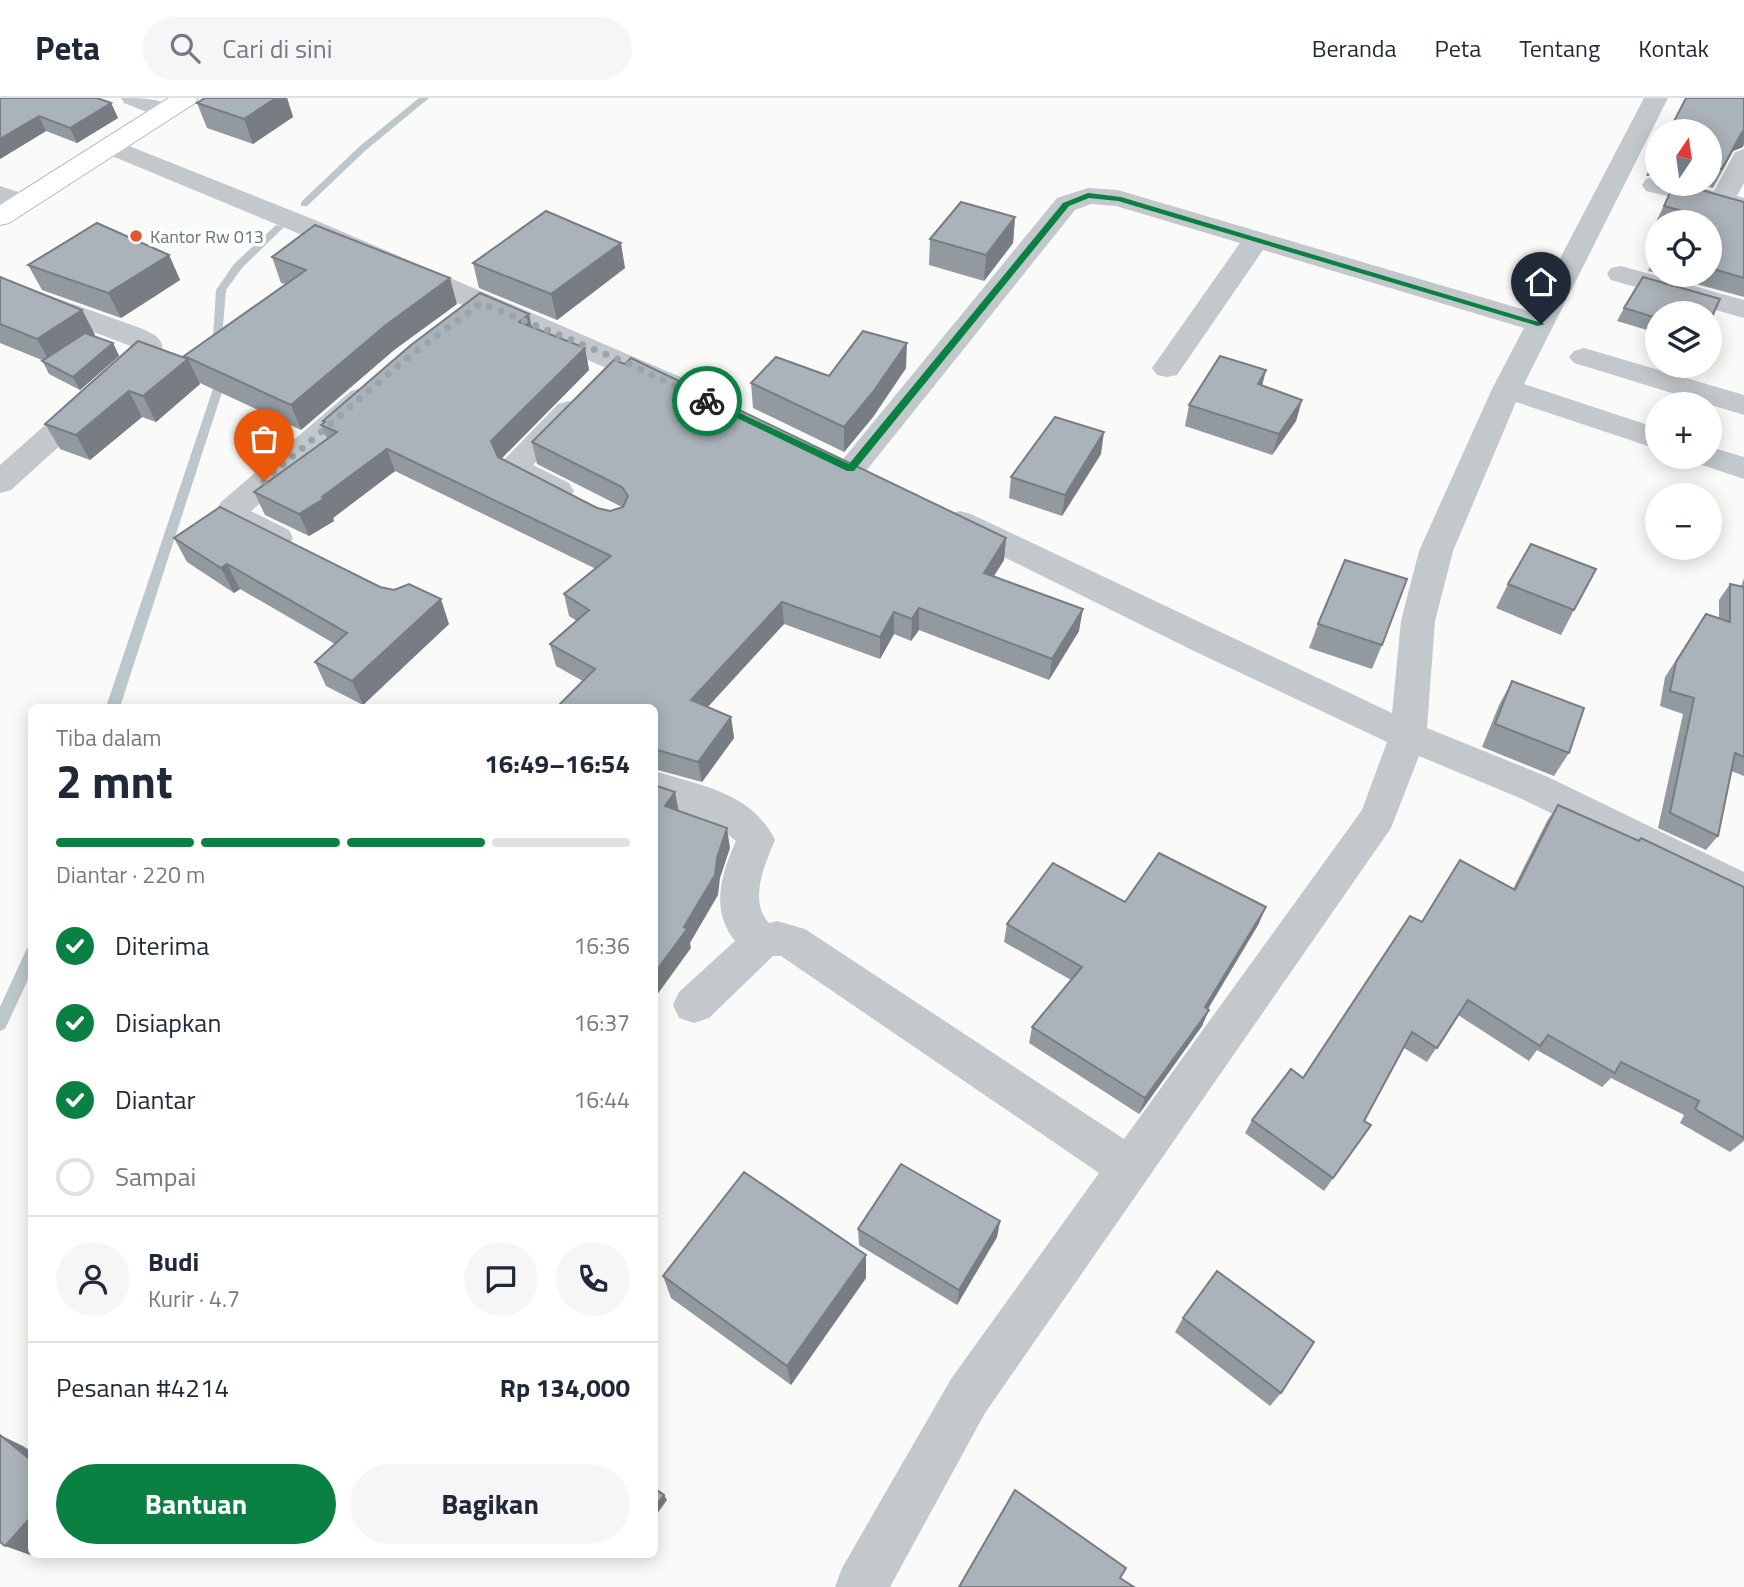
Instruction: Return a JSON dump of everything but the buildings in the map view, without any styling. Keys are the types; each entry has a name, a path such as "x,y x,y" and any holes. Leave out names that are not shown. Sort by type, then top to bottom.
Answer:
{"main road":[{"path":"0,217 11,198 108,146 176,104"}],"street":[{"path":"133,98 176,104"},
{"path":"861,1587 968,1396 1378,817 1408,736 1418,621 1436,551 1507,389 1656,98"},
{"path":"108,146 305,226 470,311 620,360 693,394"},
{"path":"1704,196 1733,203 1744,157"},
{"path":"851,469 1066,204 1088,196 1118,198 1541,324"},
{"path":"1167,368 1256,240"},
{"path":"1621,274 1744,309"},
{"path":"0,286 148,343 148,352 0,482"},
{"path":"1584,356 1744,405"},
{"path":"577,501 516,470 515,465 620,360"},
{"path":"306,552 233,516 232,510 386,377"},
{"path":"1507,389 1645,435"},
{"path":"1722,461 1744,468"},
{"path":"936,510 1408,736 1535,788 1744,890"},
{"path":"658,787 721,809 750,827 756,840 739,890 743,920 761,942"},
{"path":"694,1005 761,942 777,938 791,941 1129,1168"}],"waterway":[{"path":"304,204 363,148 425,98"},
{"path":"216,350 221,290 238,266 279,227"},
{"path":"114,704 219,386 218,373"},
{"path":"0,1024 28,962"}],"way so far":[{"path":"264,481 406,359 481,303 620,360 707,401"}],"place":[{"name":"Kantor Rw 013","path":"136,236"}],"route":[{"path":"707,401 851,469 1066,204 1088,196 1118,198 1541,324"}]}
